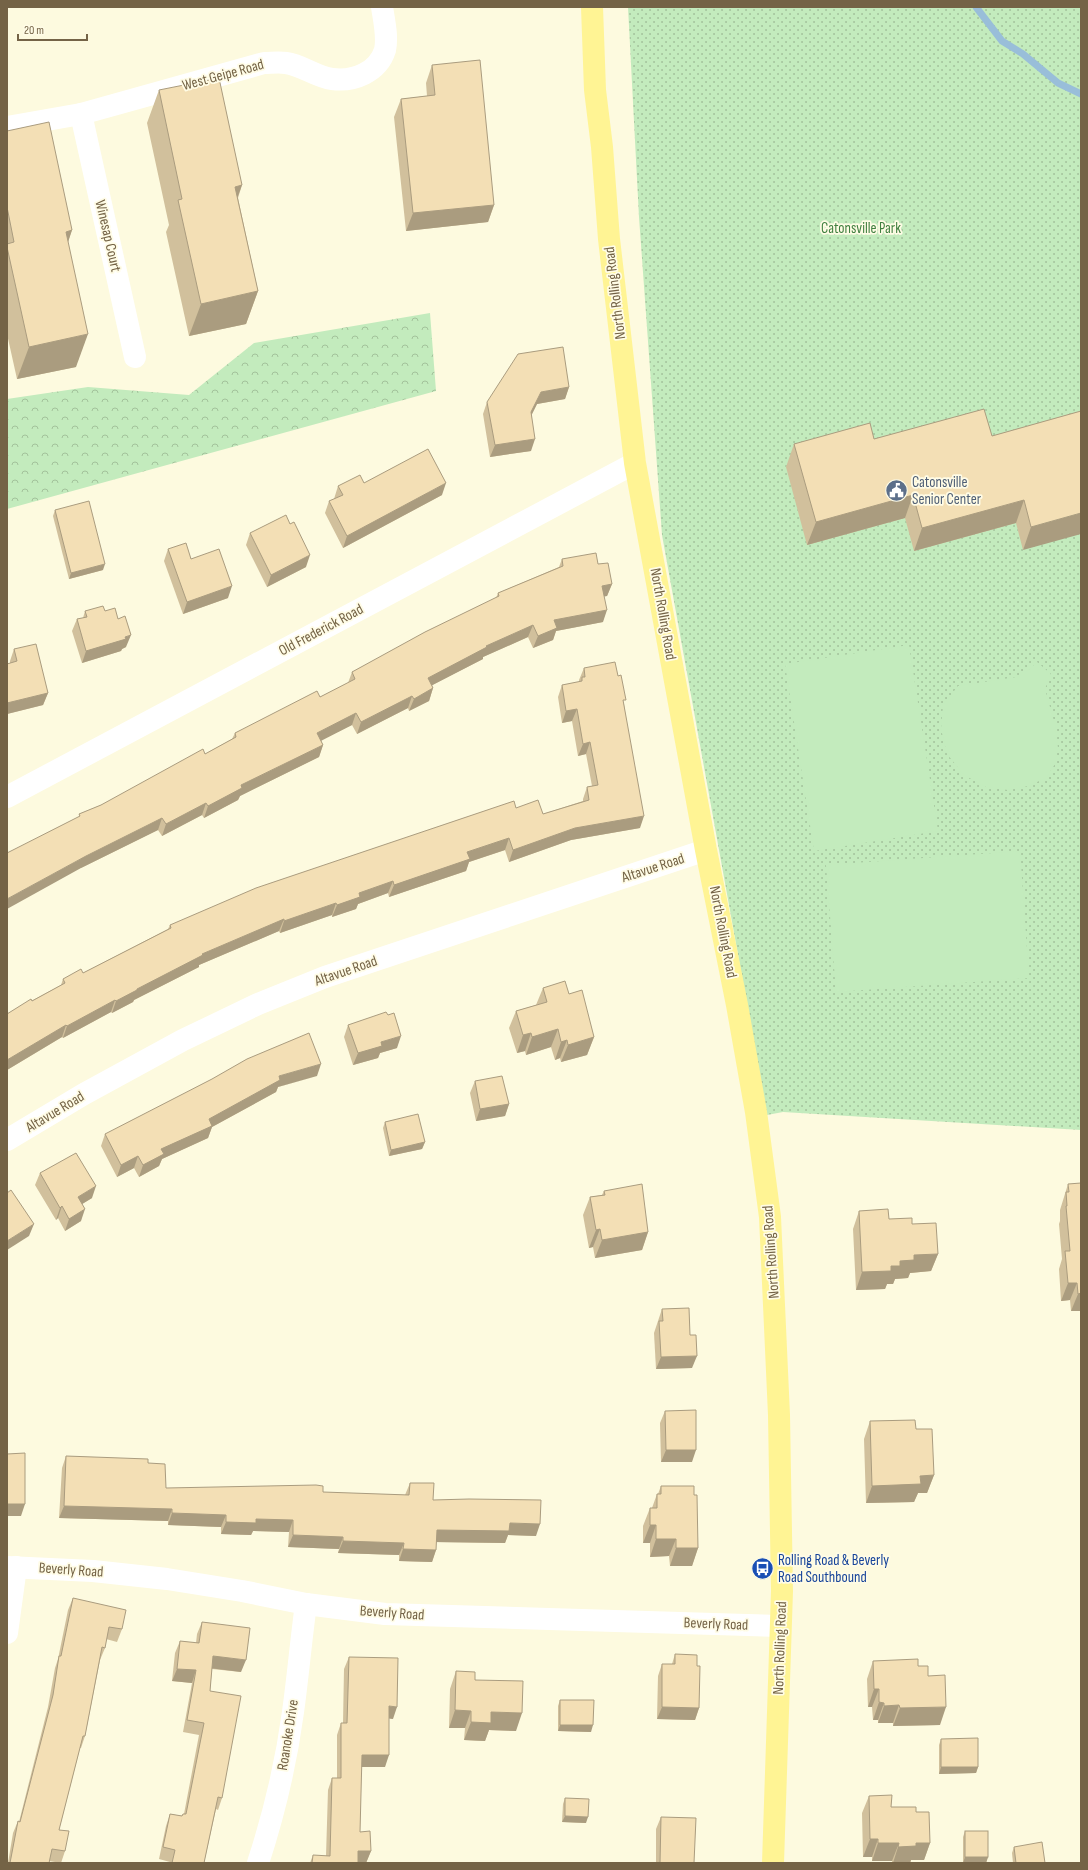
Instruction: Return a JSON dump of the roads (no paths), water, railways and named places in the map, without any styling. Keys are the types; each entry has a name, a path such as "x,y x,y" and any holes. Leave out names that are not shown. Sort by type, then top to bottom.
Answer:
{"main road":[{"name":"North Rolling Road","path":"592,7 595,90 602,147 609,239 635,463 706,850 744,1043 759,1134 770,1217 779,1415 782,1591 773,1863"}],"street":[{"name":"West Geipe Road","path":"7,127 81,114 264,63 286,63 332,79 349,79 365,74 378,64 385,50 386,36 382,7"},
{"name":"Winesap Court","path":"81,114 135,357"},
{"name":"Old Frederick Road","path":"7,797 635,463"},
{"name":"Altavue Road","path":"7,1140 84,1094 183,1040 265,1002 325,977 706,850"},
{"name":"Beverly Road","path":"11,1567 93,1571 167,1579 242,1591 306,1604 385,1614 780,1626"},
{"path":"7,1633 11,1567"},
{"name":"Roanoke Drive","path":"258,1863 270,1826 283,1771 293,1712 306,1604"}],"waterway":[{"path":"976,7 1002,41 1023,54 1058,83 1081,94"}],"place":[{"name":"Catonsville Senior Center","path":"896,491"},
{"name":"Rolling Road & Beverly Road Southbound","path":"763,1569"}],"park label":[{"name":"Catonsville Park","path":"861,228"}]}
